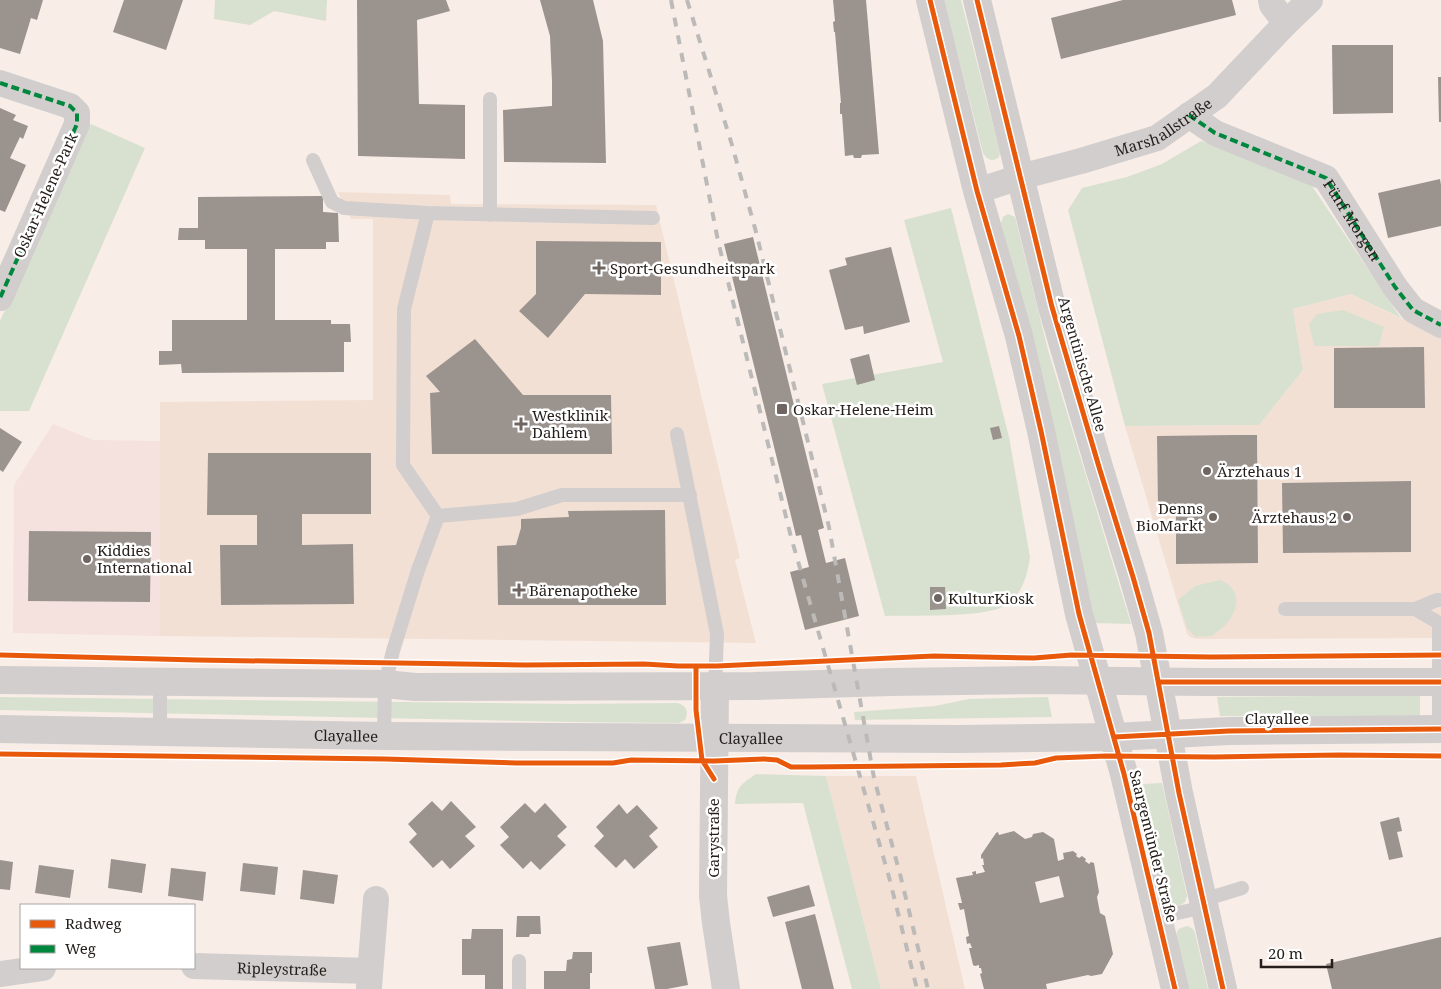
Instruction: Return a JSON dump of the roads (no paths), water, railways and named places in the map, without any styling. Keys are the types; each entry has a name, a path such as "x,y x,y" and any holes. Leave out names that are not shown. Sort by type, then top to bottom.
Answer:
{"main road":[{"path":"930,0 977,191 1019,336 1041,430 1079,614 1098,680"},
{"name":"Argentinische Allee","path":"977,0 1052,308 1149,633 1168,734"},
{"path":"0,680 385,684 415,687 715,686 1098,680 1159,682 1440,682"},
{"name":"Saargemünder Straße","path":"1098,680 1126,783 1175,989"},
{"name":"Garystraße","path":"715,686 714,896 726,989"},
{"name":"Clayallee","path":"0,729 384,736 957,739 1114,737 1229,730 1440,729"},
{"path":"1168,734 1179,793 1224,989"}],"street":[{"path":"1271,0 1272,5 1286,23"},
{"name":"Marshallstraße","path":"977,191 1157,138 1217,96 1310,0"},
{"name":"Oskar-Helene-Park","path":"0,83 70,106 77,113 77,124 0,298"},
{"name":"Fünf Morgen","path":"1189,115 1215,133 1326,178 1412,310 1441,325"},
{"name":"Ripleystraße","path":"195,966 369,980 376,898"},
{"path":"1,974 36,969"}],"lane":[{"path":"490,99 490,215"},
{"path":"313,160 332,202 344,208 428,214 653,218"},
{"path":"428,214 404,309 403,465 438,516"},
{"path":"677,434 717,634 715,686"},
{"path":"438,516 516,509 562,495 690,495"},
{"path":"384,736 385,684 393,651 418,570 438,516"},
{"path":"1285,609 1415,609 1441,600"},
{"path":"1415,609 1440,622 1440,729"},
{"path":"160,682 160,732"},
{"path":"1159,917 1204,903 1242,888"},
{"path":"519,961 519,989"}],"railway":[{"path":"671,0 718,241 791,537 889,877 917,989"},
{"path":"687,0 732,145 756,232 829,527 874,778 928,989"}],"place":[{"name":"Sport-Gesundheitspark","path":"599,268"},
{"name":"Oskar-Helene-Heim","path":"782,409"},
{"name":"Westklinik Dahlem","path":"521,424"},
{"name":"Ärztehaus 1","path":"1207,471"},
{"name":"Denns BioMarkt","path":"1213,517"},
{"name":"Ärztehaus 2","path":"1347,517"},
{"name":"Kiddies International","path":"87,559"},
{"name":"Bärenapotheke","path":"519,590"},
{"name":"KulturKiosk","path":"938,598"}]}
